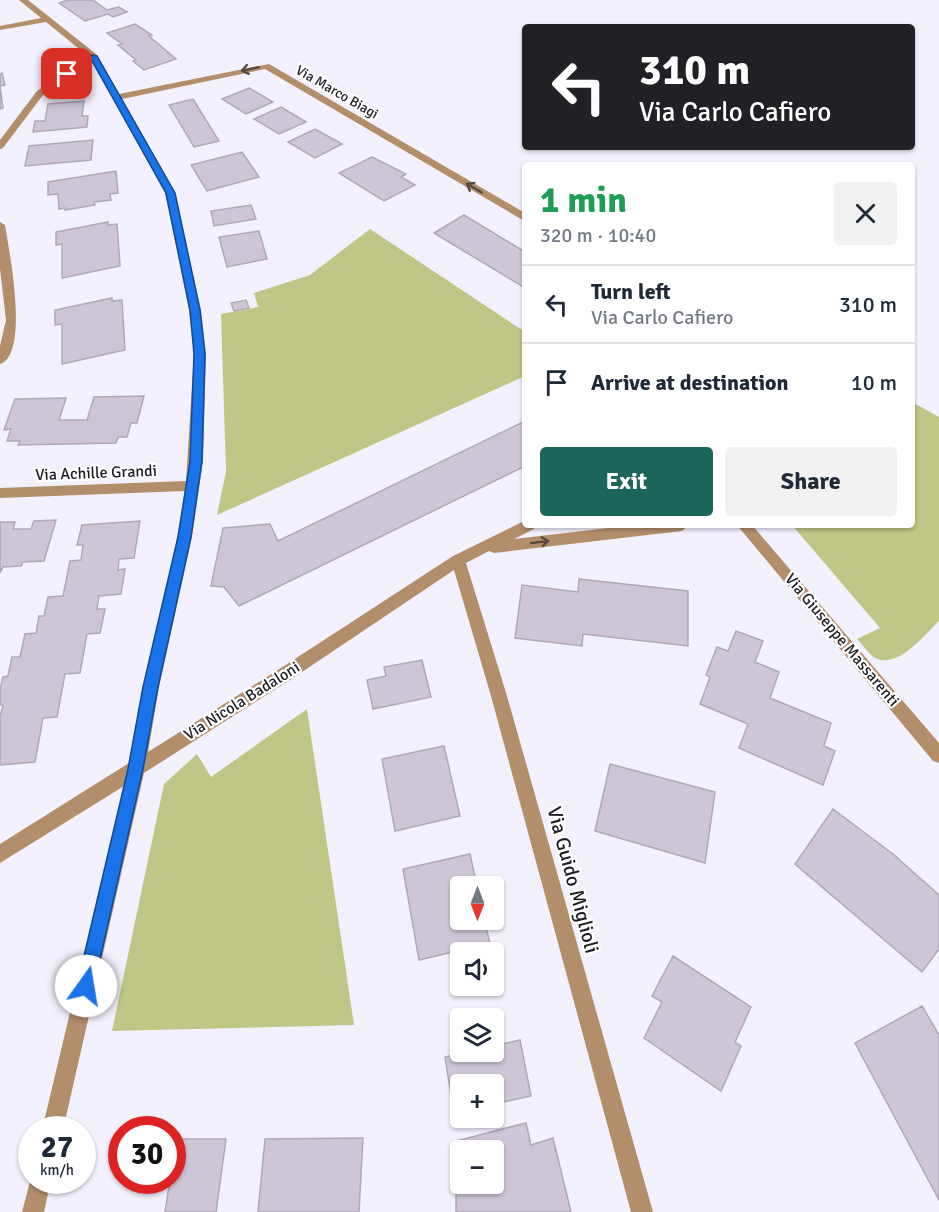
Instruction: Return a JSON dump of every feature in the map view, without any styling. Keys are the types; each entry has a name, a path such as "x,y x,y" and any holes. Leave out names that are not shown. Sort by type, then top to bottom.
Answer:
{"street":[{"path":"23,0 93,56 170,193 195,310 200,354 200,392 185,537 151,687 136,769 55,1116"},
{"path":"0,28 49,19"},
{"path":"0,146 40,93 93,56"},
{"name":"Via Marco Biagi","path":"118,97 266,66 522,215"},
{"path":"0,225 5,288 12,326 0,360"},
{"name":"Via Achille Grandi","path":"0,493 192,486"},
{"name":"Via Nicola Badaloni","path":"0,854 136,769 458,560 523,528"},
{"name":"Via Nicola Badaloni","path":"482,549 657,528"},
{"name":"Via Giuseppe Massarenti","path":"747,528 939,755"},
{"name":"Via Guido Miglioli","path":"458,560 499,696 642,1212"},
{"path":"33,1212 37,1194"}],"green space":[{"path":"370,229 522,330 522,377 217,515 226,471 221,314 258,307 254,293 310,275"},
{"path":"915,404 939,417 939,621 903,654 886,660 874,658 857,639 880,628 795,528 915,528"},
{"path":"307,709 354,1025 112,1031 164,784 197,754 211,777"}],"building":[{"path":"68,0 93,0 107,10 119,7 127,12 113,17 108,14 85,21 59,3"},
{"path":"135,24 152,35 149,36 176,59 144,70 133,61 136,60 118,45 122,44 107,33"},
{"path":"2,73 5,85 0,86 0,74"},
{"path":"0,86 3,108 0,109"},
{"path":"249,88 273,102 246,114 222,99"},
{"path":"193,99 219,141 194,147 169,105"},
{"path":"84,101 82,116 88,116 87,127 33,132 35,121 45,121 48,104"},
{"path":"281,107 306,122 279,134 254,119"},
{"path":"315,129 342,144 315,158 288,142"},
{"path":"93,140 91,160 25,166 29,146"},
{"path":"242,152 259,177 207,191 191,165"},
{"path":"372,157 406,174 401,177 415,185 384,201 339,173"},
{"path":"116,171 118,193 110,194 111,200 65,210 65,208 59,209 58,194 48,195 48,182"},
{"path":"251,205 256,219 214,226 211,211"},
{"path":"464,215 522,250 522,286 434,233"},
{"path":"108,222 108,225 117,224 120,266 62,278 62,244 56,245 56,232"},
{"path":"259,231 267,259 227,267 219,237"},
{"path":"112,298 112,301 122,300 125,350 62,364 62,324 55,325 55,310"},
{"path":"246,300 249,308 234,311 231,303"},
{"path":"144,396 137,423 131,423 127,437 118,437 116,443 18,445 20,441 7,441 11,429 4,430 15,399 66,398 59,420 87,420 94,397"},
{"path":"522,422 522,467 239,606 224,587 211,586 223,528 270,524 278,541"},
{"path":"56,520 44,561 23,562 21,566 3,567 0,573 0,522 15,522 13,529 31,529 34,521"},
{"path":"140,521 134,558 119,559 118,570 125,569 121,594 99,596 97,609 105,609 100,633 87,634 80,673 65,674 57,717 43,718 35,762 0,765 0,717 3,705 0,705 0,689 3,677 8,676 12,657 20,657 25,634 36,633 39,616 44,616 48,597 63,596 70,561 81,560 83,545 77,545 82,525"},
{"path":"579,579 688,591 688,646 583,634 582,646 515,638 522,585 578,592"},
{"path":"736,631 763,641 755,662 779,672 770,698 831,723 824,746 835,751 823,785 739,748 748,724 700,704 710,677 706,675 717,647 728,651"},
{"path":"422,660 431,697 373,709 367,680 386,676 384,667"},
{"path":"444,746 460,816 395,831 382,759"},
{"path":"610,764 715,792 705,863 595,831"},
{"path":"833,809 893,854 939,895 939,949 922,972 795,864"},
{"path":"470,854 475,876 450,876 450,930 487,930 490,942 450,942 450,953 419,960 403,869"},
{"path":"673,956 751,1007 735,1042 741,1046 721,1091 644,1038 662,1002 652,996"},
{"path":"922,1006 939,1035 939,1200 855,1043"},
{"path":"520,1040 531,1096 504,1102 504,1074 450,1074 450,1088 445,1057 450,1056 450,1062 504,1062 504,1044"},
{"path":"526,1123 531,1145 553,1138 571,1212 456,1212 456,1194 504,1194 504,1140 460,1140"},
{"path":"363,1138 359,1212 258,1212 265,1139"},
{"path":"186,1139 226,1139 216,1212 165,1212 168,1194 186,1194"}],"route":[{"path":"67,74 93,56 139,134 170,193 195,310 200,354 196,461 185,537 151,687 136,769 86,986"}]}
